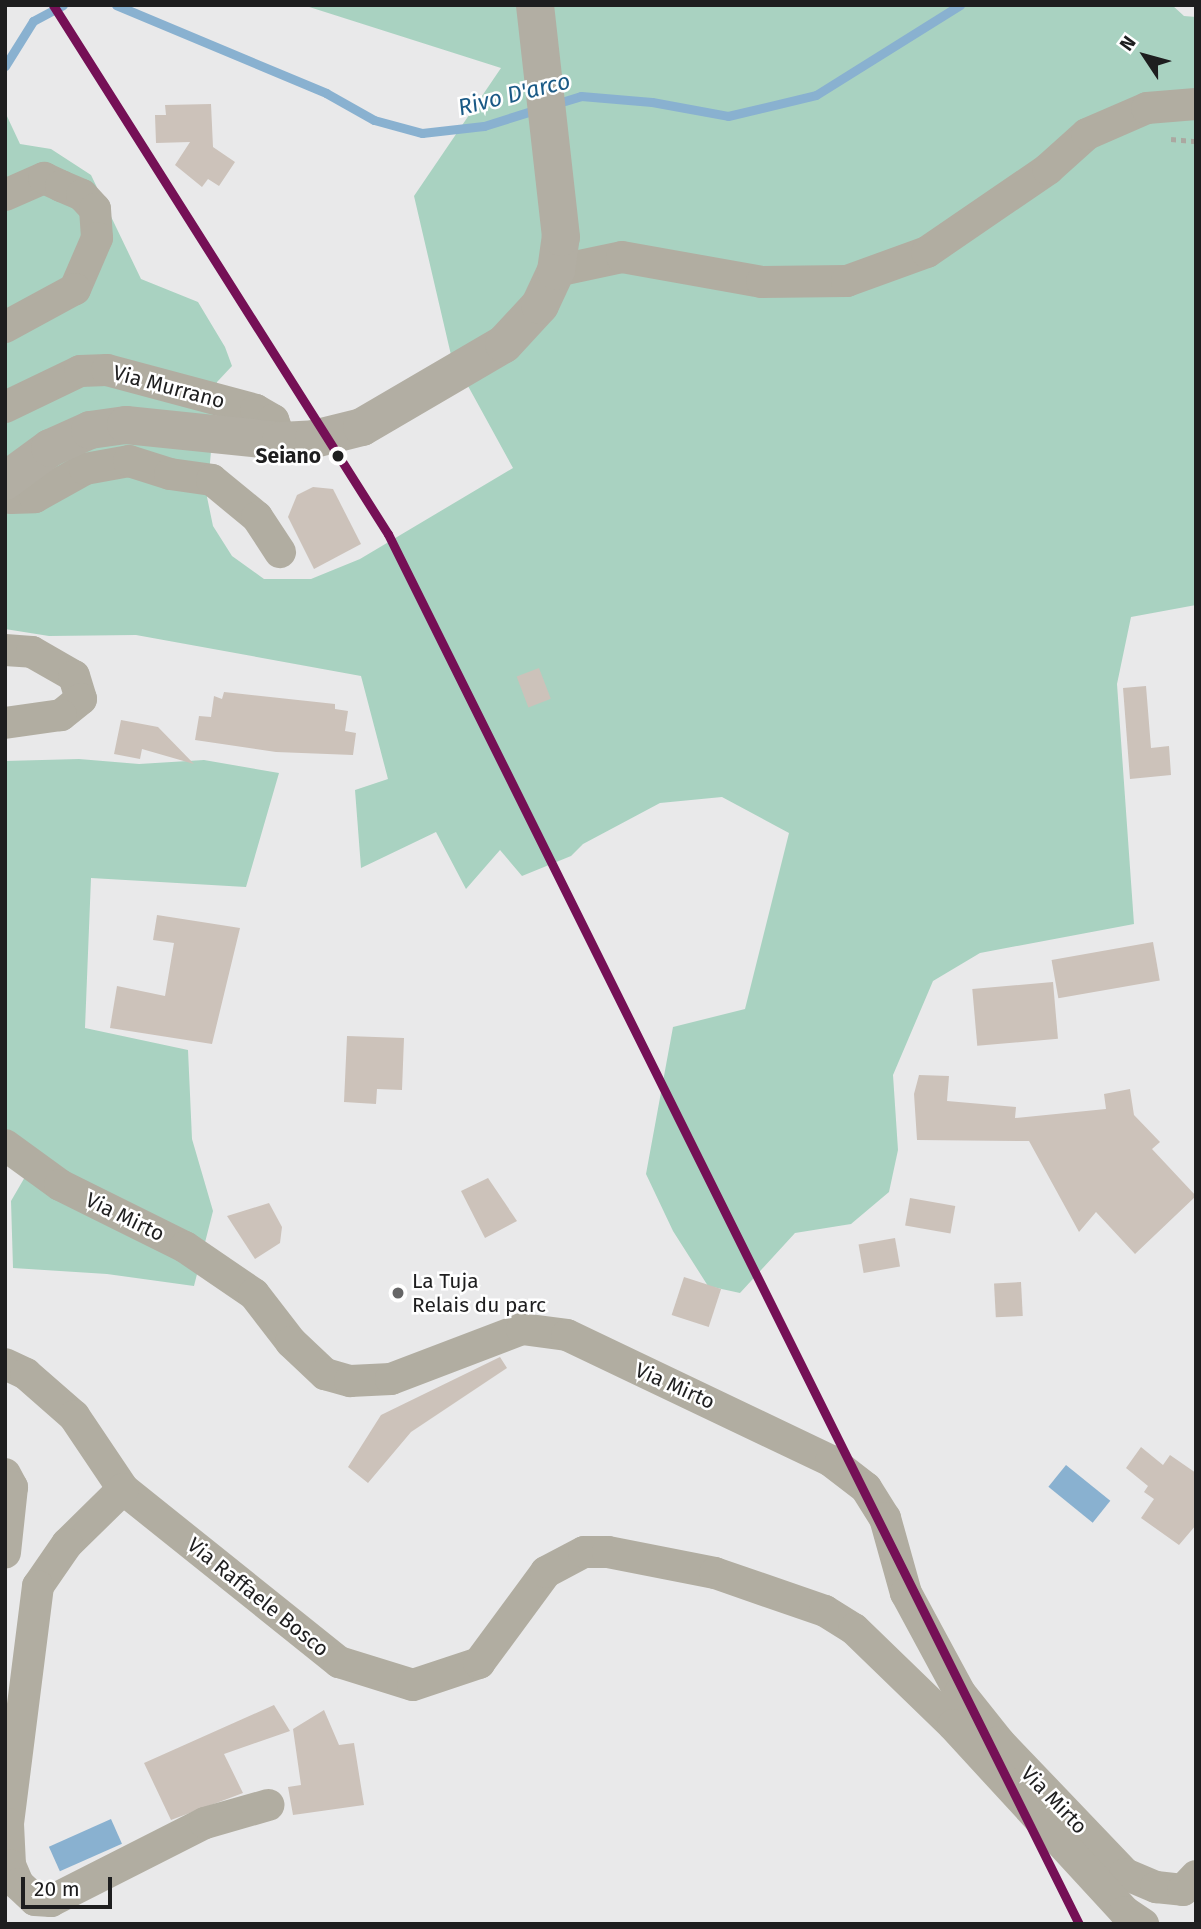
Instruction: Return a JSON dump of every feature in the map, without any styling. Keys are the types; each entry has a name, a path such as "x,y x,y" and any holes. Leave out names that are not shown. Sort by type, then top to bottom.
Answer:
{"main road":[{"path":"5,481 50,448 90,430 126,425 281,441 314,439 362,427 504,344 540,305 556,271 561,237 535,5"}],"street":[{"path":"556,271 622,257 762,282 847,281 927,252 1048,169 1087,134 1147,108 1196,104"},
{"path":"5,195 44,178 82,195 95,209 97,238 75,289 5,327"},
{"name":"Via Murrano","path":"5,407 80,371 107,370 256,410 273,420 281,441"},
{"path":"5,492 11,498 35,497 85,468 129,461 170,474 212,480 257,517 280,552"},
{"path":"5,649 32,652 74,676 81,699 61,715 5,723"},
{"name":"Via Mirto","path":"5,1145 60,1185 186,1247 254,1294 291,1342 326,1374 349,1381 391,1379 522,1329 567,1335 831,1461 866,1488 885,1518 906,1593 960,1693 999,1742 1125,1874 1156,1887 1183,1890 1196,1876"},
{"name":"Via Raffaele Bosco","path":"5,1364 26,1374 74,1416 122,1489 339,1662 413,1685 479,1663 546,1572 584,1552 608,1552 715,1573 825,1611 854,1629 953,1725 1125,1912 1143,1924"},
{"path":"5,1474 12,1487 5,1553"},
{"path":"122,1489 67,1544 38,1586 8,1824 10,1865 18,1884 35,1900 51,1901 216,1818 268,1805"}],"green space":[{"path":"303,5 1172,5 1184,16 1196,17 1196,605 1131,617 1117,684 1134,924 980,953 933,981 893,1075 898,1150 889,1192 851,1224 795,1233 740,1293 708,1286 673,1231 646,1174 673,1027 745,1009 789,833 722,797 660,803 583,844 571,856 522,876 500,850 466,889 436,832 361,868 355,790 388,779 361,676 136,635 49,636 5,629 5,112 20,144 51,149 91,175 141,279 198,302 225,347 232,366 217,382 207,497 213,526 232,556 264,579 311,579 360,559 513,468 451,355 414,196 501,68"},
{"path":"79,759 139,764 204,760 279,773 246,887 91,878 85,1028 188,1050 192,1139 213,1211 194,1286 107,1274 13,1268 11,1201 29,1170 5,1154 5,761"}],"water":[{"path":"1066,1465 1110,1501 1093,1523 1048,1487"},
{"path":"111,1819 122,1844 60,1871 49,1847"}],"building":[{"path":"211,104 213,147 235,162 219,186 208,179 202,187 175,165 190,142 156,143 155,115 166,115 165,105"},
{"path":"313,487 333,489 361,544 314,569 288,517 297,495"},
{"path":"539,668 551,699 528,707 517,677"},
{"path":"1146,686 1151,748 1169,746 1171,775 1130,779 1123,688"},
{"path":"224,692 335,704 335,709 348,711 345,731 356,733 353,755 276,752 195,740 199,716 211,717 214,696 222,699"},
{"path":"121,720 158,727 194,764 142,749 140,759 114,754"},
{"path":"157,915 240,928 212,1044 110,1028 117,986 165,996 174,943 153,940"},
{"path":"1153,942 1160,980 1058,998 1052,960"},
{"path":"1053,982 1058,1039 977,1046 972,989"},
{"path":"347,1036 404,1038 402,1090 377,1089 376,1104 344,1102"},
{"path":"919,1075 949,1076 947,1101 1016,1107 1015,1118 1106,1109 1104,1094 1130,1089 1134,1115 1160,1142 1152,1149 1196,1196 1135,1254 1096,1212 1079,1232 1029,1141 917,1140 914,1094"},
{"path":"488,1178 517,1221 485,1238 461,1191"},
{"path":"910,1198 955,1206 950,1234 905,1226"},
{"path":"269,1203 282,1227 280,1243 255,1259 227,1216"},
{"path":"895,1238 900,1267 864,1273 859,1244"},
{"path":"684,1277 721,1289 709,1327 672,1315"},
{"path":"1021,1282 1023,1316 996,1317 994,1283"},
{"path":"500,1357 507,1368 411,1432 368,1483 348,1467 381,1415"},
{"path":"1141,1447 1163,1465 1170,1455 1196,1473 1196,1525 1179,1545 1141,1518 1154,1499 1144,1492 1148,1486 1126,1468"},
{"path":"274,1705 290,1731 224,1754 243,1793 171,1820 144,1763"},
{"path":"324,1710 339,1745 354,1743 364,1805 293,1815 288,1787 301,1785 293,1729"}],"waterway":[{"name":"Rivo D'arco","path":"5,66 33,21 63,5"},
{"name":"Rivo D'arco","path":"116,5 326,93 374,120 422,133 484,126 538,109"},
{"name":"Rivo D'arco","path":"555,104 581,96 652,102 728,116 816,95 960,5"}],"transit line":[{"path":"53,5 388,534 1079,1924"}],"place":[{"name":"Seiano","path":"338,456"},
{"name":"La Tuja Relais du parc","path":"398,1293"}]}
